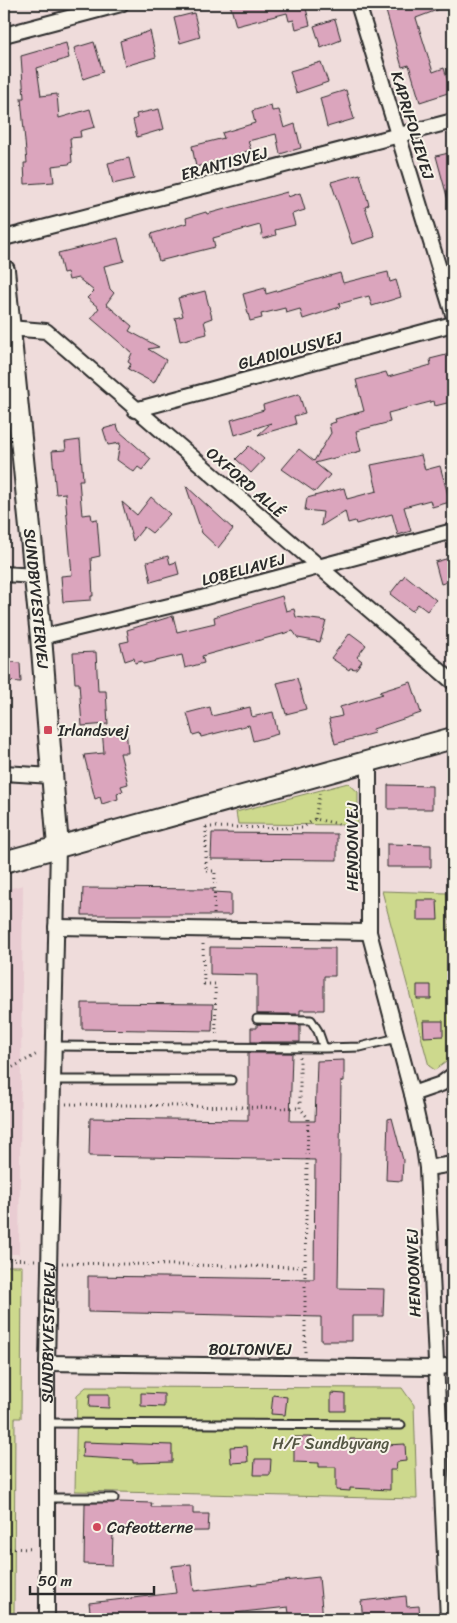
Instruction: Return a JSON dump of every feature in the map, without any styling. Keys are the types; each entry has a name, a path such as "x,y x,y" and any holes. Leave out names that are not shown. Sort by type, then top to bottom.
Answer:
{"street":[{"path":"4,35 121,4"},
{"name":"KAPRIFOLIEVEJ","path":"358,4 453,314"},
{"name":"ERANTISVEJ","path":"4,238 453,121"},
{"name":"SUNDBYVESTERVEJ","path":"4,270 9,328 9,376 34,576 58,848 52,1046 47,1363 47,1619"},
{"name":"GLADIOLUSVEJ","path":"135,410 453,324"},
{"name":"OXFORD ALLÉ","path":"9,328 46,331 135,410 453,682"},
{"name":"LOBELIAVEJ","path":"40,637 198,599 453,530"},
{"path":"4,574 34,576"},
{"path":"4,862 453,738"},
{"name":"HENDONVEJ","path":"369,761 369,932 412,1094 424,1148 426,1168 434,1368 448,1619"},
{"path":"4,773 52,776"},
{"path":"56,927 208,931 369,932"},
{"path":"412,1094 441,1084 453,1075"},
{"path":"426,1168 453,1164"},
{"name":"BOLTONVEJ","path":"47,1363 434,1368 453,1366"}],"lane":[{"path":"257,1019 310,1020 318,1031 324,1048"},
{"path":"52,1046 324,1048 360,1046 397,1038"},
{"path":"52,1080 231,1080"},
{"path":"48,1423 401,1425"},
{"path":"47,1498 114,1498"}],"path":[{"path":"206,827 302,828 315,819 323,774"},
{"path":"206,806 206,871 215,871 204,984 215,984 216,1047"},
{"path":"315,819 369,830"},
{"path":"4,1072 52,1046"},
{"path":"300,1048 300,1108 308,1118 304,1367"},
{"path":"52,1104 300,1108"},
{"path":"4,1259 305,1267"},
{"path":"4,1548 47,1549"}],"shaded area":[{"path":"23,885 19,1254 4,1254 4,890"}],"green space":[{"path":"348,783 358,792 358,825 238,824 236,812"},
{"path":"382,891 447,893 453,1057 435,1070 429,1066"},
{"path":"4,1266 22,1266 21,1418 15,1418 14,1619 4,1619"},
{"name":"H/F Sundbyvang","path":"86,1387 402,1388 414,1405 417,1499 75,1491 77,1395"}],"building":[{"path":"230,4 305,4 310,25 296,29 294,20 289,21 287,13 236,26"},
{"path":"384,4 444,4 445,7 416,18 433,72 444,68 451,92 420,102 409,65 402,67"},
{"path":"194,13 200,37 180,43 174,18"},
{"path":"335,19 341,40 321,48 314,26"},
{"path":"150,31 156,57 125,66 120,41"},
{"path":"94,42 103,72 83,79 74,48"},
{"path":"66,43 69,58 37,68 41,96 57,94 59,118 90,109 95,127 80,131 81,137 70,138 72,162 52,166 54,182 25,184 24,163 27,163 21,98 24,98 21,56"},
{"path":"321,62 328,82 296,93 290,71"},
{"path":"346,90 354,119 327,127 320,98"},
{"path":"271,105 272,111 279,110 284,128 295,124 301,148 280,154 276,134 248,141 251,150 196,167 192,146 224,138 222,133 255,123 252,111"},
{"path":"159,109 164,129 137,137 133,120 137,118 136,114"},
{"path":"453,152 453,204 449,204 436,156"},
{"path":"129,158 134,179 113,184 108,163"},
{"path":"360,174 369,205 365,207 375,237 352,244 331,182"},
{"path":"287,192 288,197 300,193 305,210 292,214 295,225 275,230 276,235 263,239 260,225 213,238 215,247 159,261 151,234 187,223 186,218"},
{"path":"118,238 124,261 104,266 110,289 114,293 106,304 132,326 129,331 159,347 148,349 166,360 154,383 128,369 131,364 128,362 132,353 91,318 99,308 87,298 94,291 78,278 69,280 67,272 63,273 58,253"},
{"path":"388,272 390,282 396,280 401,297 372,306 369,296 339,304 340,307 303,319 300,309 286,313 285,308 261,314 262,318 250,321 243,294 265,288 266,294 340,273 343,283"},
{"path":"205,291 212,318 204,321 207,334 180,341 175,318 183,316 178,298"},
{"path":"450,354 453,366 453,387 448,389 451,402 435,406 434,401 388,413 390,422 356,431 361,451 315,463 330,475 315,492 282,469 299,449 314,461 331,433 329,424 336,422 335,419 364,411 356,380 386,372 388,377 431,365 430,359"},
{"path":"299,394 305,413 294,416 296,424 258,435 271,423 235,435 231,420 264,410 263,405"},
{"path":"117,425 119,431 151,459 142,470 138,467 134,472 117,460 120,443 108,445 103,429"},
{"path":"80,440 83,480 79,480 82,515 91,514 92,520 97,519 100,556 91,558 93,596 91,596 91,600 63,602 61,576 72,575 65,493 56,494 52,451 66,450 65,442"},
{"path":"249,446 264,459 251,473 236,459"},
{"path":"421,455 425,470 440,466 450,502 432,507 430,500 404,507 411,531 398,535 392,514 356,524 355,521 348,523 345,511 321,526 323,512 305,510 307,498 344,488 347,499 377,491 371,465"},
{"path":"186,486 233,529 218,548 202,533"},
{"path":"151,497 170,514 152,533 144,527 133,541 122,502 137,515"},
{"path":"168,556 170,564 176,562 179,574 151,582 147,562"},
{"path":"453,557 453,580 441,584 435,562"},
{"path":"405,575 436,600 427,611 418,604 412,611 390,594"},
{"path":"282,596 286,611 294,609 296,617 326,621 320,642 298,638 293,631 202,656 204,663 185,668 182,655 143,664 142,661 135,663 134,658 125,661 120,643 129,641 127,630 173,616 177,632 215,623 214,617"},
{"path":"350,633 366,645 357,657 362,661 356,669 350,668 349,670 331,658"},
{"path":"96,652 98,691 106,691 108,724 82,726 79,683 75,683 73,653"},
{"path":"4,661 20,663 21,682 4,681"},
{"path":"297,678 306,709 286,714 277,683"},
{"path":"411,682 421,713 373,729 374,733 335,744 329,719 342,716 340,707 383,694 379,692"},
{"path":"210,707 212,716 250,707 252,717 273,712 278,734 253,741 249,725 201,737 200,733 193,735 187,713"},
{"path":"126,727 128,753 120,753 128,784 121,786 123,791 117,793 118,799 102,804 100,797 95,799 84,755 104,753 102,729"},
{"path":"388,785 432,786 432,809 388,809"},
{"path":"212,833 337,834 337,860 211,859"},
{"path":"387,844 431,845 431,867 387,867"},
{"path":"83,888 213,889 213,892 231,893 231,915 82,915"},
{"path":"417,900 437,900 438,920 417,920"},
{"path":"210,947 335,948 335,976 324,976 324,1010 300,1010 300,1014 257,1014 257,975 210,974"},
{"path":"417,985 431,985 431,999 417,999"},
{"path":"82,1003 213,1004 212,1031 82,1029"},
{"path":"423,1021 443,1021 443,1036 424,1037"},
{"path":"257,1024 300,1025 300,1042 251,1042 251,1028 257,1028"},
{"path":"248,1053 292,1053 290,1121 315,1121 317,1061 344,1060 344,1081 341,1081 338,1288 384,1289 383,1316 352,1316 352,1341 321,1341 321,1317 88,1312 88,1276 314,1279 315,1160 89,1156 90,1118 248,1120"},
{"path":"392,1118 403,1160 402,1181 386,1180 388,1119"},
{"path":"141,1393 164,1394 164,1407 141,1406"},
{"path":"331,1393 345,1394 345,1411 331,1411"},
{"path":"90,1394 109,1394 109,1408 89,1407"},
{"path":"273,1395 287,1397 285,1415 271,1414"},
{"path":"294,1437 312,1437 312,1446 350,1446 350,1439 368,1439 368,1446 405,1444 406,1461 397,1462 396,1470 390,1470 390,1490 350,1488 350,1491 336,1490 336,1467 319,1467 319,1463 294,1462"},
{"path":"83,1442 172,1445 172,1462 133,1463 133,1460 82,1457"},
{"path":"247,1446 248,1462 231,1463 230,1447"},
{"path":"255,1459 271,1459 270,1475 254,1475"},
{"path":"85,1503 152,1503 151,1507 193,1507 193,1514 209,1514 208,1531 113,1532 112,1565 84,1564"},
{"path":"191,1564 194,1591 319,1577 323,1619 290,1619 288,1607 207,1616 208,1619 91,1619 89,1603 176,1593 172,1566"},
{"path":"406,1596 407,1607 419,1606 420,1619 363,1619 361,1601"}],"place":[{"name":"Irlandsvej","path":"48,730"},
{"name":"Cafeotterne","path":"97,1527"}]}
